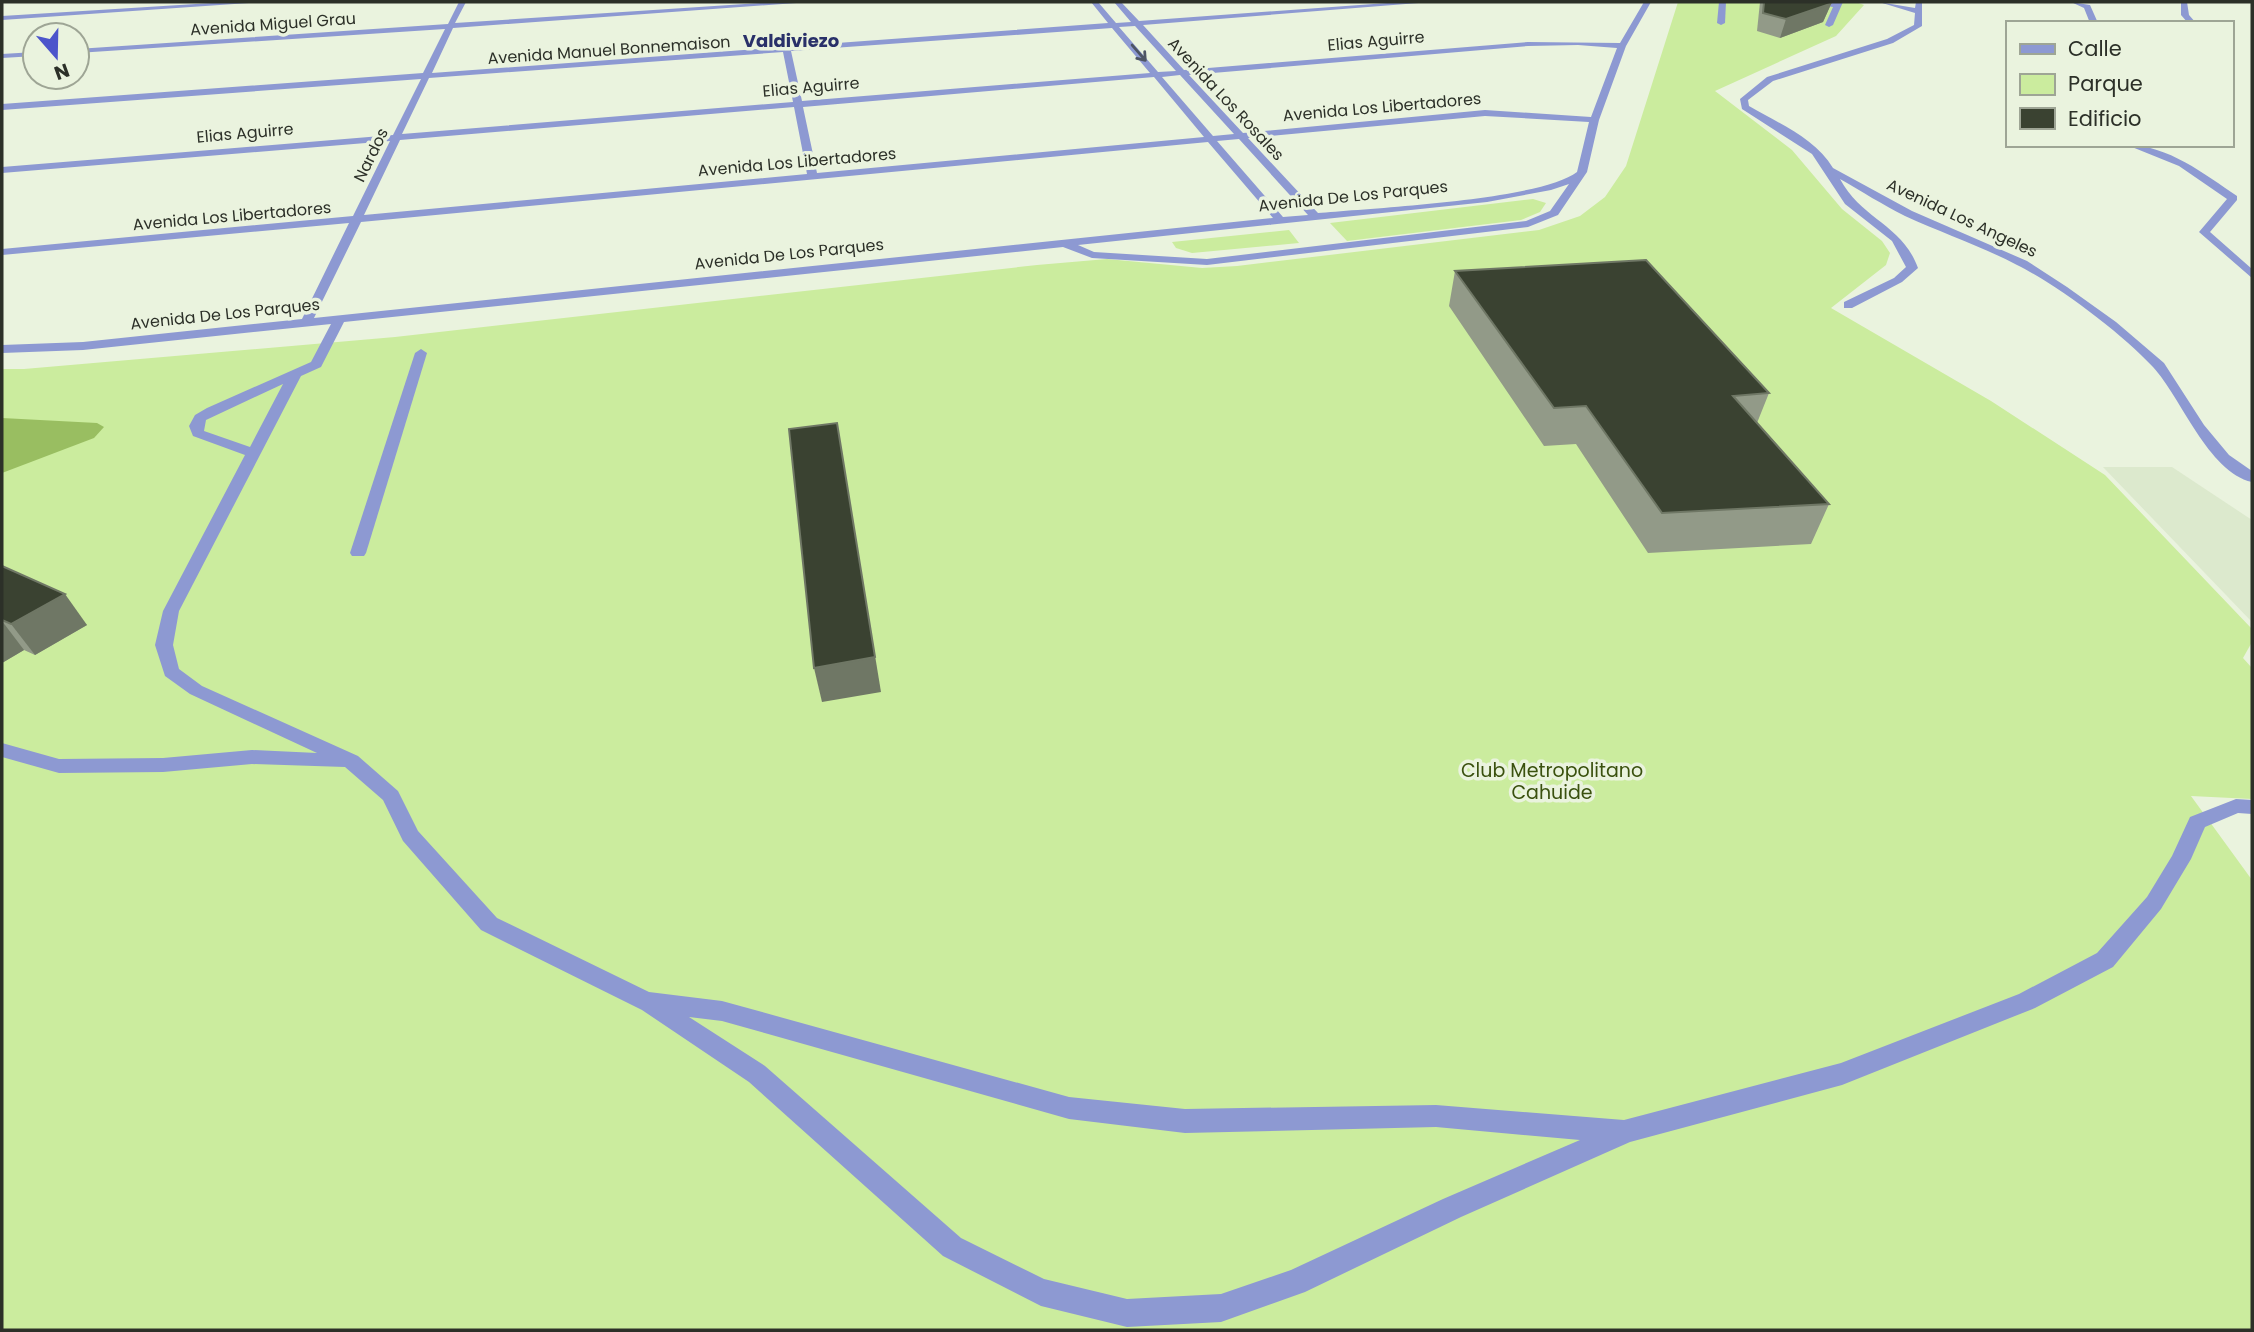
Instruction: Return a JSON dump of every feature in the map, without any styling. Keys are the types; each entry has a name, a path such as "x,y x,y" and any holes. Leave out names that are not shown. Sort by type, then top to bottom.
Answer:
{"street":[{"path":"2,18 259,2"},
{"name":"Nardos","path":"307,321 463,2"},
{"name":"Avenida Miguel Grau","path":"91,50 806,2"},
{"name":"Avenida Los Rosales","path":"1094,2 1279,219"},
{"name":"Avenida Los Rosales","path":"1117,2 1315,216"},
{"name":"Avenida Manuel Bonnemaison","path":"2,107 1427,2"},
{"path":"1059,242 1092,255 1207,262 1528,224 1554,214 1585,165 1594,120 1622,46 1647,2"},
{"path":"1721,23 1722,2"},
{"path":"1799,2 1838,4 1829,25"},
{"path":"1849,305 1898,280 1912,268 1908,252 1899,239 1854,208 1839,190 1820,156 1745,107 1744,99 1770,79 1890,41 1918,26 1919,7 1882,2"},
{"path":"2074,2 2087,7 2093,21"},
{"path":"2184,2 2185,15 2190,21"},
{"name":"Elias Aguirre","path":"2,170 1528,44 1622,46"},
{"path":"787,51 813,177"},
{"path":"2,56 21,55"},
{"name":"Avenida Los Libertadores","path":"2,252 1485,113 1594,120"},
{"path":"2137,147 2182,164 2233,198 2204,232 2252,275"},
{"name":"Avenida Los Angeles","path":"1830,170 1908,213 2023,263 2063,289 2112,325 2159,366 2199,427 2224,458 2252,478"},
{"name":"Avenida De Los Parques","path":"2,349 83,346 1487,199 1551,187 1577,177"},
{"path":"253,453 205,438 198,433 196,426 200,418 316,365 340,318"},
{"path":"358,553 421,353"},
{"path":"295,374 171,611 164,645 171,672 196,690 351,761 391,796 410,836 489,924 646,1002 757,1074 952,1247 1041,1292 1126,1313 1221,1308 1295,1282 1452,1208 1624,1132 1842,1074 2027,1001 2105,960 2154,904 2181,859 2197,822 2236,806 2252,807"},
{"path":"2,750 59,766 163,765 252,757 351,761"},
{"path":"646,1002 722,1011 1069,1108 1185,1121 1436,1116 1624,1132"}],"shaded area":[{"path":"2,418 97,423 104,427 94,438 2,473"},
{"path":"2103,467 2172,467 2252,520 2252,622"}],"green space":[{"name":"Club Metropolitano Cahuide","path":"1678,2 1856,2 1864,5 1836,36 1715,91 1792,150 1842,209 1882,241 1890,253 1886,265 1831,308 1991,401 2105,475 2252,629 2252,642 2243,658 2252,668 2252,799 2191,796 2252,880 2252,1330 2,1330 2,369 395,337 1037,265 1107,259 1202,268 1237,266 1539,230 1580,216 1605,197 1626,166"},
{"path":"1533,199 1546,203 1540,212 1521,220 1347,241 1330,223"},
{"path":"1289,230 1299,243 1192,253 1176,248 1172,242"}],"building":[{"path":"1764,2 1831,2 1786,19 1763,13"},
{"path":"1646,260 1769,393 1733,396 1829,504 1662,513 1586,406 1554,408 1455,271"},
{"path":"837,423 875,657 814,668 789,429"},
{"path":"2,566 65,594 11,624 2,620"}],"district":[{"name":"Valdiviezo","path":"791,40"}]}
